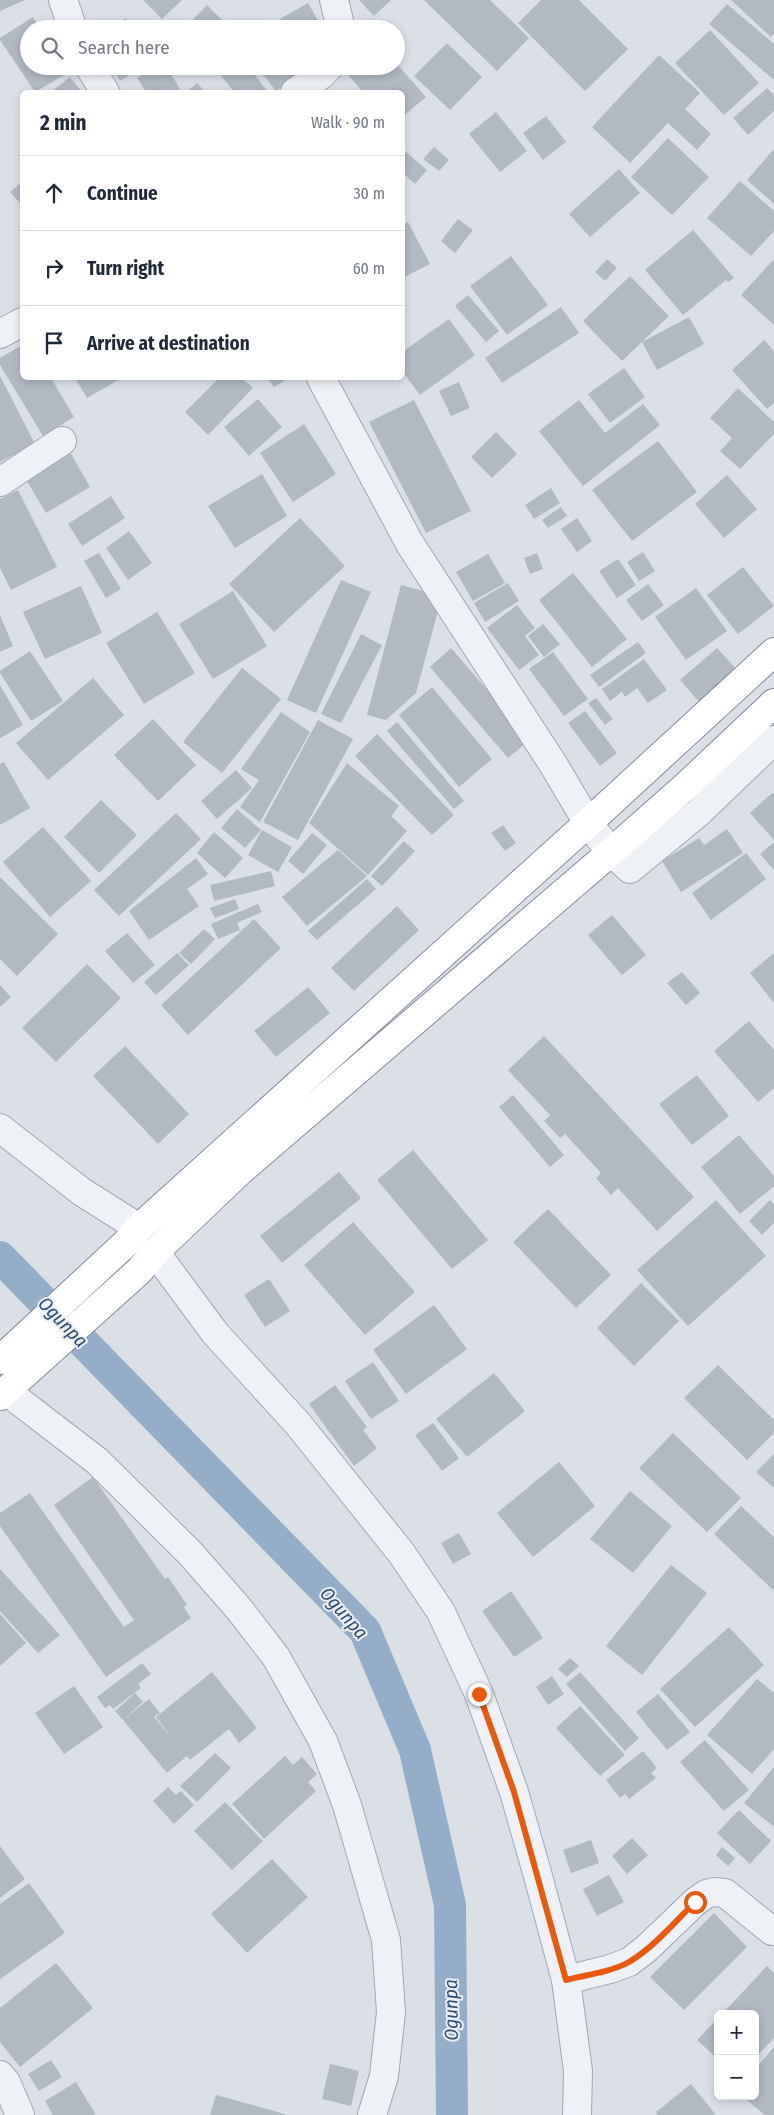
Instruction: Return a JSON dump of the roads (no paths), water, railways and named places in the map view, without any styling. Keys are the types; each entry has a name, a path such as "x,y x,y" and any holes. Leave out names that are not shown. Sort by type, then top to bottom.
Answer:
{"highway":[{"path":"7,1352 132,1235 588,823 774,652"},
{"path":"3,1393 147,1262 240,1171 611,852 686,786 774,703"}],"street":[{"path":"63,0 70,20"},
{"path":"334,0 339,20"},
{"path":"95,75 104,90"},
{"path":"298,90 321,75"},
{"path":"0,334 20,323"},
{"path":"321,380 410,544 553,764 588,823 611,852 630,870 698,813 774,740"},
{"path":"0,482 62,441"},
{"path":"0,1128 82,1192 132,1235"},
{"path":"147,1262 298,1424 402,1554 441,1612 479,1694 514,1792 566,1980 578,2071 577,2115"},
{"path":"3,1393 97,1461 190,1553 239,1609 276,1657 323,1741 348,1805 386,1940 391,2012 384,2076 372,2115"},
{"path":"566,1980 610,1969 629,1962 646,1949 695,1902 706,1894 714,1892 725,1893 772,1930"},
{"path":"0,2075 6,2082 20,2115"}],"waterway":[{"name":"Ogunpa","path":"0,1257 365,1631 415,1750 450,1905 452,2115"}]}
